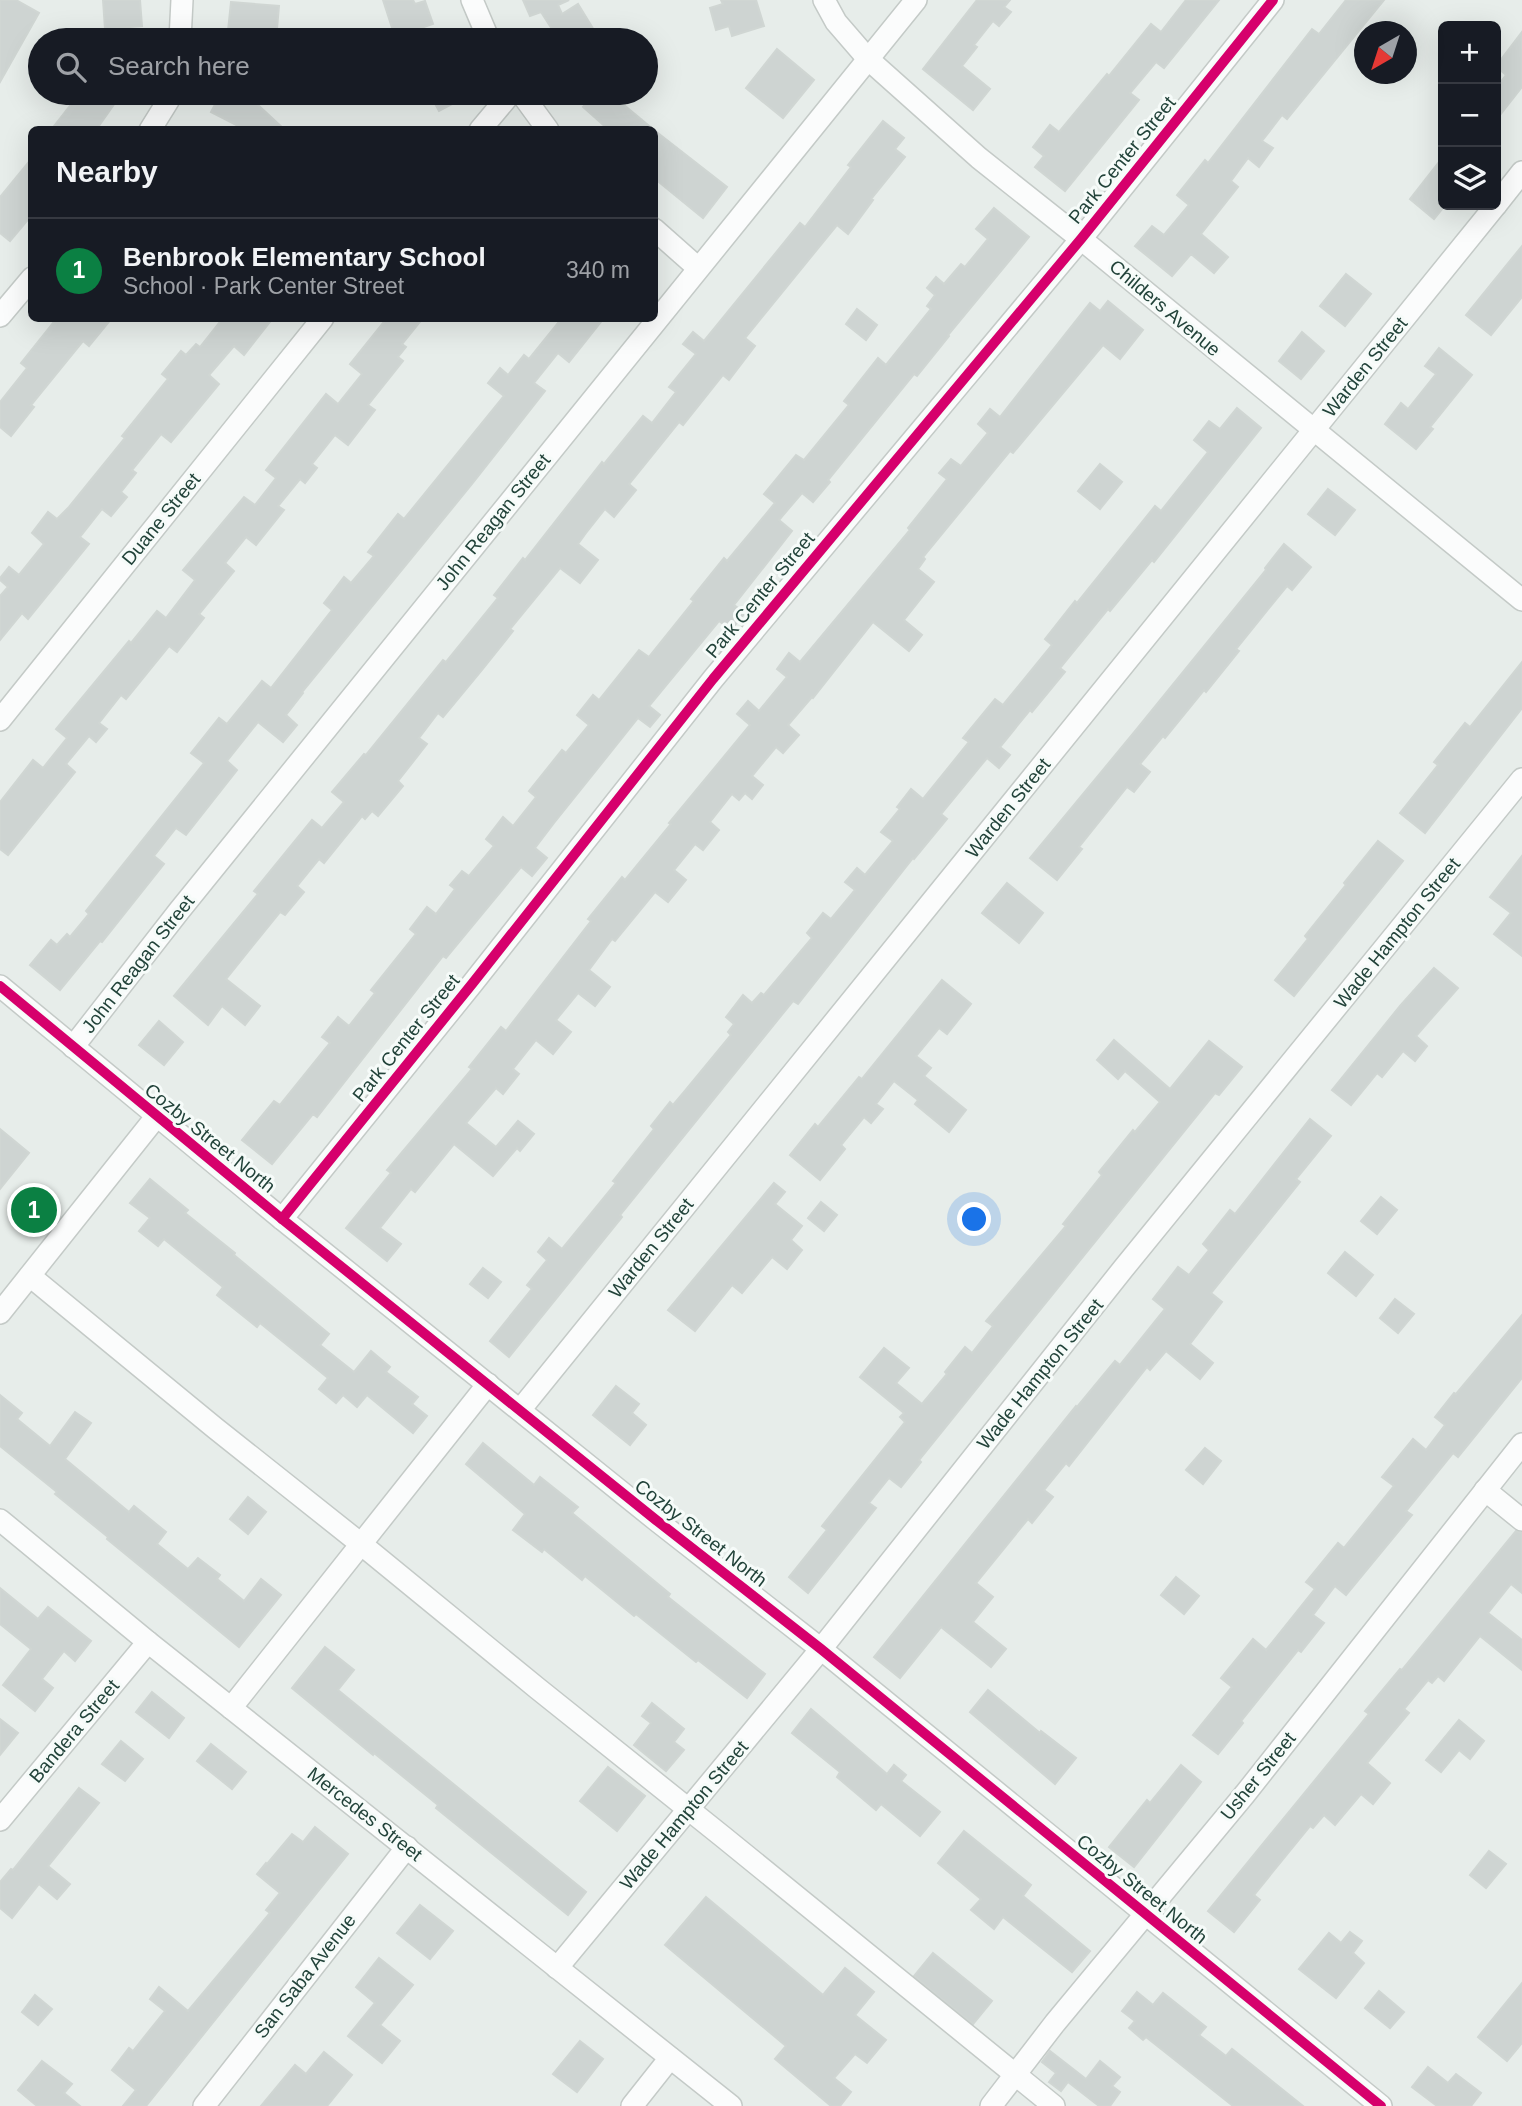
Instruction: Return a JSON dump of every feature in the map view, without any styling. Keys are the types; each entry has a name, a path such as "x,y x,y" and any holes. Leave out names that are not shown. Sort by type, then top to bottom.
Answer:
{"street":[{"path":"181,28 182,0"},
{"path":"472,0 484,28"},
{"name":"Childers Avenue","path":"824,0 836,22 868,59 979,158 1522,600"},
{"name":"John Reagan Street","path":"658,318 916,0"},
{"name":"Park Center Street","path":"282,1219 713,679 1081,239 1268,2"},
{"path":"155,126 165,105"},
{"path":"483,126 501,105"},
{"path":"530,105 545,126"},
{"name":"Warden Street","path":"1501,199 1522,172"},
{"name":"Warden Street","path":"520,1410 1492,210"},
{"path":"658,233 698,268"},
{"path":"0,316 28,283"},
{"name":"Duane Street","path":"0,720 320,322"},
{"name":"John Reagan Street","path":"73,1047 179,911 654,322"},
{"name":"Wade Hampton Street","path":"558,1968 821,1649 1123,1269 1522,779"},
{"name":"Cozby Street North","path":"0,986 156,1117 656,1520 821,1649 1381,2106"},
{"path":"0,1313 156,1117"},
{"path":"30,1276 1054,2106"},
{"path":"231,1708 488,1384"},
{"name":"Usher Street","path":"991,2106 1063,2013 1245,1794 1522,1444"},
{"path":"1485,1490 1522,1520"},
{"name":"Mercedes Street","path":"0,1520 148,1642 731,2106"},
{"name":"Bandera Street","path":"0,1820 148,1642"},
{"name":"San Saba Avenue","path":"204,2106 407,1847"},
{"path":"632,2106 670,2058"}],"building":[{"path":"0,0 16,0 39,13 28,28 0,82"},
{"path":"103,0 140,0 142,26 105,28"},
{"path":"383,0 413,0 415,4 425,1 433,24 421,28 392,28"},
{"path":"523,0 569,0 558,5 562,14 578,4 593,28 551,28 541,12 530,16"},
{"path":"721,0 756,0 764,26 732,36 729,26 716,30 710,8 723,4"},
{"path":"977,0 1010,0 1004,7 1011,12 999,26 993,21 962,66 990,89 973,110 923,69"},
{"path":"1186,0 1219,0 1164,68 1156,62 1130,93 1139,100 1065,191 1035,167 1044,156 1033,147 1050,125 1059,132 1151,24 1161,32"},
{"path":"1346,0 1384,0 1367,21 1354,21 1354,37 1287,119 1282,115 1262,141 1273,148 1259,167 1248,158 1231,181 1238,187 1201,234 1228,257 1214,273 1191,254 1172,276 1135,246 1152,226 1164,235 1189,205 1177,195 1205,160 1208,163 1312,29 1319,34"},
{"path":"231,2 279,6 277,28 228,28"},
{"path":"1522,32 1522,87 1501,114 1501,82 1506,75 1501,70 1501,59"},
{"path":"777,49 814,80 783,118 746,88"},
{"path":"71,105 114,105 99,126 54,126"},
{"path":"215,105 258,105 281,126 238,126 211,112"},
{"path":"436,105 450,105 439,111"},
{"path":"624,105 649,126 604,126 583,107"},
{"path":"883,121 904,138 895,149 905,157 871,199 873,200 848,234 837,225 745,338 755,346 729,380 723,375 683,425 679,422 629,484 636,490 614,517 605,509 586,533 578,544 598,560 580,583 560,568 510,629 513,631 482,670 443,717 438,713 419,738 427,744 398,781 403,786 378,816 372,811 365,819 362,816 324,863 319,859 297,886 304,892 285,915 280,912 226,979 260,1006 245,1025 222,1006 208,1025 174,996 258,894 254,891 312,820 322,828 344,802 332,792 364,754 366,755 443,660 446,662 498,598 494,595 602,462 604,464 643,416 652,423 676,392 669,387 696,354 683,344 693,332 704,341 800,223 805,227 851,167 848,165"},
{"path":"658,133 727,187 703,218 658,181"},
{"path":"28,163 28,220 10,241 0,233 0,197"},
{"path":"1438,163 1438,210 1441,210 1434,219 1410,199"},
{"path":"994,208 1029,237 917,376 914,374 813,502 802,493 779,520 792,531 734,605 745,613 731,630 719,621 649,706 660,715 650,727 638,718 535,848 547,858 532,876 521,867 446,958 443,956 317,1117 313,1114 272,1164 242,1140 274,1101 280,1105 330,1043 322,1037 338,1017 349,1026 375,993 371,990 416,934 410,929 427,907 436,914 455,889 450,885 462,871 469,876 494,846 486,839 503,817 513,826 536,797 529,791 562,750 566,753 589,725 577,715 593,695 599,700 639,650 649,657 724,558 727,561 775,503 764,494 796,455 804,460 849,405 844,401 878,358 886,365 931,309 927,306 935,295 927,288 936,277 944,284 961,264 965,267 988,239 976,229"},
{"path":"1522,246 1522,297 1491,335 1466,315"},
{"path":"1346,274 1371,294 1345,326 1320,306"},
{"path":"1108,301 1143,330 1120,359 1103,345 1013,453 1010,451 923,557 925,559 918,569 934,582 904,620 922,635 909,651 873,622 788,725 799,735 783,753 776,747 752,776 763,785 752,799 745,793 739,800 732,794 710,822 719,830 703,850 695,844 674,870 686,880 668,902 655,892 615,941 612,939 589,970 610,987 595,1006 578,993 556,1020 571,1032 553,1054 536,1040 513,1069 519,1074 503,1094 496,1088 466,1123 496,1147 518,1121 534,1134 520,1151 517,1148 493,1176 454,1144 415,1192 411,1189 380,1228 401,1244 387,1261 346,1228 391,1173 387,1170 472,1069 469,1067 501,1027 506,1031 591,921 588,919 622,877 625,880 750,725 737,714 748,701 759,711 787,677 777,669 789,653 800,662 910,530 908,528 947,479 939,473 951,459 961,466 988,433 978,424 990,409 1000,417 1090,303 1100,311"},
{"path":"857,309 877,325 866,340 846,324"},
{"path":"54,322 109,322 89,346 83,341 31,405 34,407 11,436 0,427 0,402 27,368 21,363"},
{"path":"220,322 270,322 244,355 234,346 209,375 219,384 171,442 161,434 132,470 136,473 121,492 127,497 111,516 102,509 80,537 89,544 28,619 22,613 0,640 0,596 8,587 0,578 9,567 19,575 44,544 32,533 48,512 57,519 69,507 168,379 162,374 181,351 186,355 196,344 200,347"},
{"path":"384,322 420,322 402,344 406,347 398,357 403,361 368,405 375,410 348,445 335,435 312,464 317,468 305,483 300,479 278,506 284,510 256,545 246,537 225,563 234,571 199,614 204,618 177,652 169,646 126,699 121,695 99,723 107,729 96,742 89,736 66,764 75,772 8,855 0,849 0,802 33,760 43,768 67,738 56,729 129,641 131,643 157,611 166,618 195,580 183,570 244,497 255,505 276,478 266,470 326,394 338,404 362,374 350,364"},
{"path":"559,322 601,322 569,362 558,353 534,383 545,391 286,715 297,725 283,742 258,722 227,761 237,770 186,835 176,828 154,856 164,864 60,990 30,965 51,940 57,945 67,934 70,937 89,914 86,911 204,763 191,753 219,718 227,724 262,681 271,688 332,610 324,603 344,577 351,583 374,556 368,552 398,514 404,519 504,396 488,383 500,368 508,375 524,355 529,359"},
{"path":"1302,332 1324,351 1301,379 1279,361"},
{"path":"1439,348 1472,375 1430,427 1433,429 1416,449 1385,424 1401,403 1408,409 1436,374 1425,366"},
{"path":"1237,408 1261,428 1154,562 1152,560 1110,611 1108,609 1060,668 1065,672 1000,747 1010,755 999,768 987,758 941,814 947,819 798,1004 793,1001 509,1357 490,1341 532,1289 527,1285 547,1260 538,1252 549,1238 562,1249 616,1183 613,1181 654,1129 651,1126 670,1102 673,1105 731,1035 728,1032 734,1024 726,1017 743,995 752,1003 761,993 764,995 812,938 807,933 823,913 831,919 855,890 845,882 857,868 865,875 893,841 881,832 900,809 897,807 911,789 923,799 969,742 963,738 995,699 1003,705 1052,645 1045,639 1075,601 1077,603 1155,506 1161,511 1208,452 1194,440 1209,421 1220,429"},
{"path":"1100,464 1122,482 1100,509 1078,491"},
{"path":"1328,489 1355,510 1335,535 1308,514"},
{"path":"1284,544 1311,567 1292,590 1287,586 1236,649 1239,651 1206,692 1204,690 1140,764 1150,772 1134,792 1127,787 1079,847 1082,849 1057,880 1030,858 1266,570"},
{"path":"1522,662 1522,708 1425,833 1400,813 1438,765 1434,762 1465,723 1470,727"},
{"path":"1378,841 1403,861 1294,996 1275,980 1308,939 1305,936 1346,885 1344,883"},
{"path":"1522,856 1522,956 1494,934 1511,913 1490,897"},
{"path":"1007,883 1043,913 1019,943 982,913"},
{"path":"1434,968 1458,988 1416,1036 1427,1046 1415,1061 1403,1051 1382,1077 1377,1073 1351,1105 1332,1090"},
{"path":"942,980 971,1004 947,1034 939,1028 916,1056 931,1068 924,1076 966,1110 949,1132 915,1104 918,1100 894,1081 876,1104 883,1109 871,1123 864,1117 841,1145 845,1149 820,1180 790,1155 815,1124 818,1127 859,1077 862,1079"},
{"path":"159,1021 183,1042 164,1065 139,1045"},
{"path":"1114,1040 1170,1089 1209,1041 1242,1067 1219,1095 1215,1093 919,1460 921,1462 901,1487 889,1478 869,1503 876,1508 808,1593 789,1577 827,1530 822,1526 905,1422 900,1417 904,1413 860,1377 884,1348 909,1368 896,1383 922,1404 965,1347 972,1353 993,1326 986,1321 1066,1226 1063,1224 1102,1175 1099,1172 1160,1102 1125,1071 1118,1079 1097,1060"},
{"path":"1310,1119 1331,1136 1296,1179 1300,1182 1211,1293 1222,1302 1190,1344 1213,1363 1200,1379 1166,1351 1150,1370 1147,1367 1069,1466 1066,1463 1044,1490 1053,1497 1032,1523 1028,1519 976,1583 993,1597 973,1622 1006,1649 991,1667 941,1627 900,1678 874,1657 1076,1406 1115,1361 1120,1365 1165,1309 1153,1299 1178,1267 1189,1275 1209,1250 1203,1244 1230,1210 1235,1214"},
{"path":"0,1129 29,1153 0,1189"},
{"path":"150,1179 188,1210 185,1213 329,1334 320,1345 354,1372 371,1351 390,1367 386,1372 418,1397 412,1404 427,1416 413,1433 367,1395 357,1407 343,1395 336,1403 319,1389 328,1378 260,1323 257,1327 217,1295 223,1287 164,1239 158,1246 139,1231 150,1218 130,1203"},
{"path":"774,1183 785,1192 775,1204 802,1226 791,1240 802,1250 787,1269 772,1257 742,1293 732,1285 695,1331 668,1310"},
{"path":"1381,1197 1397,1210 1377,1234 1361,1221"},
{"path":"821,1202 837,1215 824,1231 808,1218"},
{"path":"1345,1252 1373,1275 1356,1296 1328,1273"},
{"path":"483,1268 501,1282 488,1298 470,1284"},
{"path":"1395,1299 1414,1314 1398,1333 1380,1318"},
{"path":"1522,1315 1522,1378 1458,1457 1453,1453 1406,1511 1412,1515 1346,1595 1335,1586 1313,1615 1324,1623 1301,1652 1298,1650 1218,1754 1193,1735 1232,1687 1221,1678 1253,1639 1266,1650 1315,1589 1306,1582 1338,1543 1344,1548 1394,1486 1382,1477 1413,1439 1426,1450 1445,1425 1435,1417"},
{"path":"616,1386 639,1404 632,1413 646,1425 630,1445 593,1415"},
{"path":"0,1395 22,1413 17,1419 50,1446 75,1412 91,1423 65,1459 129,1512 134,1506 166,1532 157,1544 188,1569 198,1558 220,1575 217,1579 244,1601 261,1579 281,1595 239,1647 107,1539 108,1537 55,1494 57,1492 0,1446"},
{"path":"483,1443 534,1485 540,1477 578,1507 572,1513 670,1594 668,1597 765,1674 747,1698 636,1614 634,1616 585,1576 582,1580 544,1549 542,1552 513,1530 525,1514 466,1464"},
{"path":"1205,1448 1221,1461 1203,1484 1186,1470"},
{"path":"248,1497 266,1512 248,1534 230,1519"},
{"path":"1516,1531 1522,1533 1522,1593 1511,1584 1488,1613 1522,1640 1522,1670 1480,1636 1444,1681 1438,1676 1432,1683 1428,1680 1404,1709 1409,1713 1367,1763 1390,1783 1373,1804 1361,1794 1335,1825 1324,1815 1313,1828 1310,1826 1254,1895 1260,1900 1234,1932 1208,1911 1369,1714 1365,1711"},
{"path":"1176,1577 1199,1596 1184,1614 1161,1595"},
{"path":"0,1588 38,1619 48,1607 91,1641 75,1661 64,1651 42,1679 53,1688 35,1711 3,1685 31,1649 0,1624"},
{"path":"325,1647 354,1670 338,1690 586,1892 568,1915 436,1808 438,1805 292,1688"},
{"path":"988,1690 1040,1733 1041,1731 1076,1758 1055,1784 970,1712"},
{"path":"152,1692 184,1718 169,1738 136,1712"},
{"path":"652,1703 684,1729 674,1742 684,1750 666,1771 634,1745 651,1723 642,1716"},
{"path":"811,1709 887,1774 894,1765 906,1775 901,1781 940,1812 920,1836 881,1804 876,1810 837,1777 840,1772 792,1733"},
{"path":"0,1719 18,1733 0,1755"},
{"path":"1459,1720 1484,1741 1470,1759 1459,1750 1441,1772 1426,1760"},
{"path":"121,1741 143,1759 125,1781 102,1764"},
{"path":"211,1744 246,1772 232,1789 197,1761"},
{"path":"1181,1765 1201,1782 1134,1867 1109,1847 1147,1800 1150,1803"},
{"path":"608,1767 645,1796 617,1831 580,1801"},
{"path":"79,1788 99,1803 48,1866 70,1884 57,1899 39,1884 12,1918 0,1908 0,1882 13,1870"},
{"path":"315,1827 348,1854 146,2106 123,2106 136,2090 112,2070 129,2048 133,2051 165,2011 150,1999 159,1987 188,2011 270,1913 266,1910 280,1893 257,1874 292,1834 303,1842"},
{"path":"964,1831 1031,1885 1023,1896 1090,1951 1072,1972 1003,1917 994,1929 971,1910 981,1899 938,1863"},
{"path":"1489,1851 1506,1864 1486,1888 1470,1875"},
{"path":"706,1897 823,1995 845,1968 874,1992 855,2015 886,2040 867,2063 855,2054 834,2078 851,2092 840,2106 831,2106 775,2059 786,2046 665,1945"},
{"path":"420,1905 453,1931 430,1959 397,1933"},
{"path":"1350,1932 1362,1941 1353,1953 1364,1963 1336,1998 1299,1969 1329,1933 1341,1943"},
{"path":"933,1953 992,2001 973,2024 914,1976"},
{"path":"379,1958 413,1985 380,2025 400,2041 382,2063 348,2036 375,2003 356,1987"},
{"path":"1522,1983 1522,2043 1507,2061 1478,2037"},
{"path":"1379,1991 1404,2012 1390,2028 1365,2008"},
{"path":"1137,1992 1153,2005 1163,1993 1206,2027 1199,2035 1226,2056 1232,2049 1303,2106 1233,2106 1146,2037 1143,2040 1129,2028 1135,2021 1122,2011"},
{"path":"35,1995 52,2009 38,2025 22,2012"},
{"path":"580,2041 603,2059 577,2092 553,2074"},
{"path":"1050,2051 1086,2079 1100,2061 1120,2077 1112,2086 1120,2092 1110,2106 1099,2106 1068,2082 1061,2091 1049,2082 1056,2073 1042,2062"},
{"path":"324,2052 352,2075 327,2106 261,2106 295,2065 306,2074"},
{"path":"42,2061 72,2084 64,2093 80,2106 37,2106 18,2090"},
{"path":"1428,2067 1448,2083 1456,2074 1481,2093 1471,2106 1437,2106 1412,2087"}],"cycle path":[{"path":"282,1219 713,679 1081,239 1273,0"},
{"path":"0,986 282,1219 821,1649 1381,2106"}],"place":[{"name":"Benbrook Elementary School","path":"34,1210"}]}
